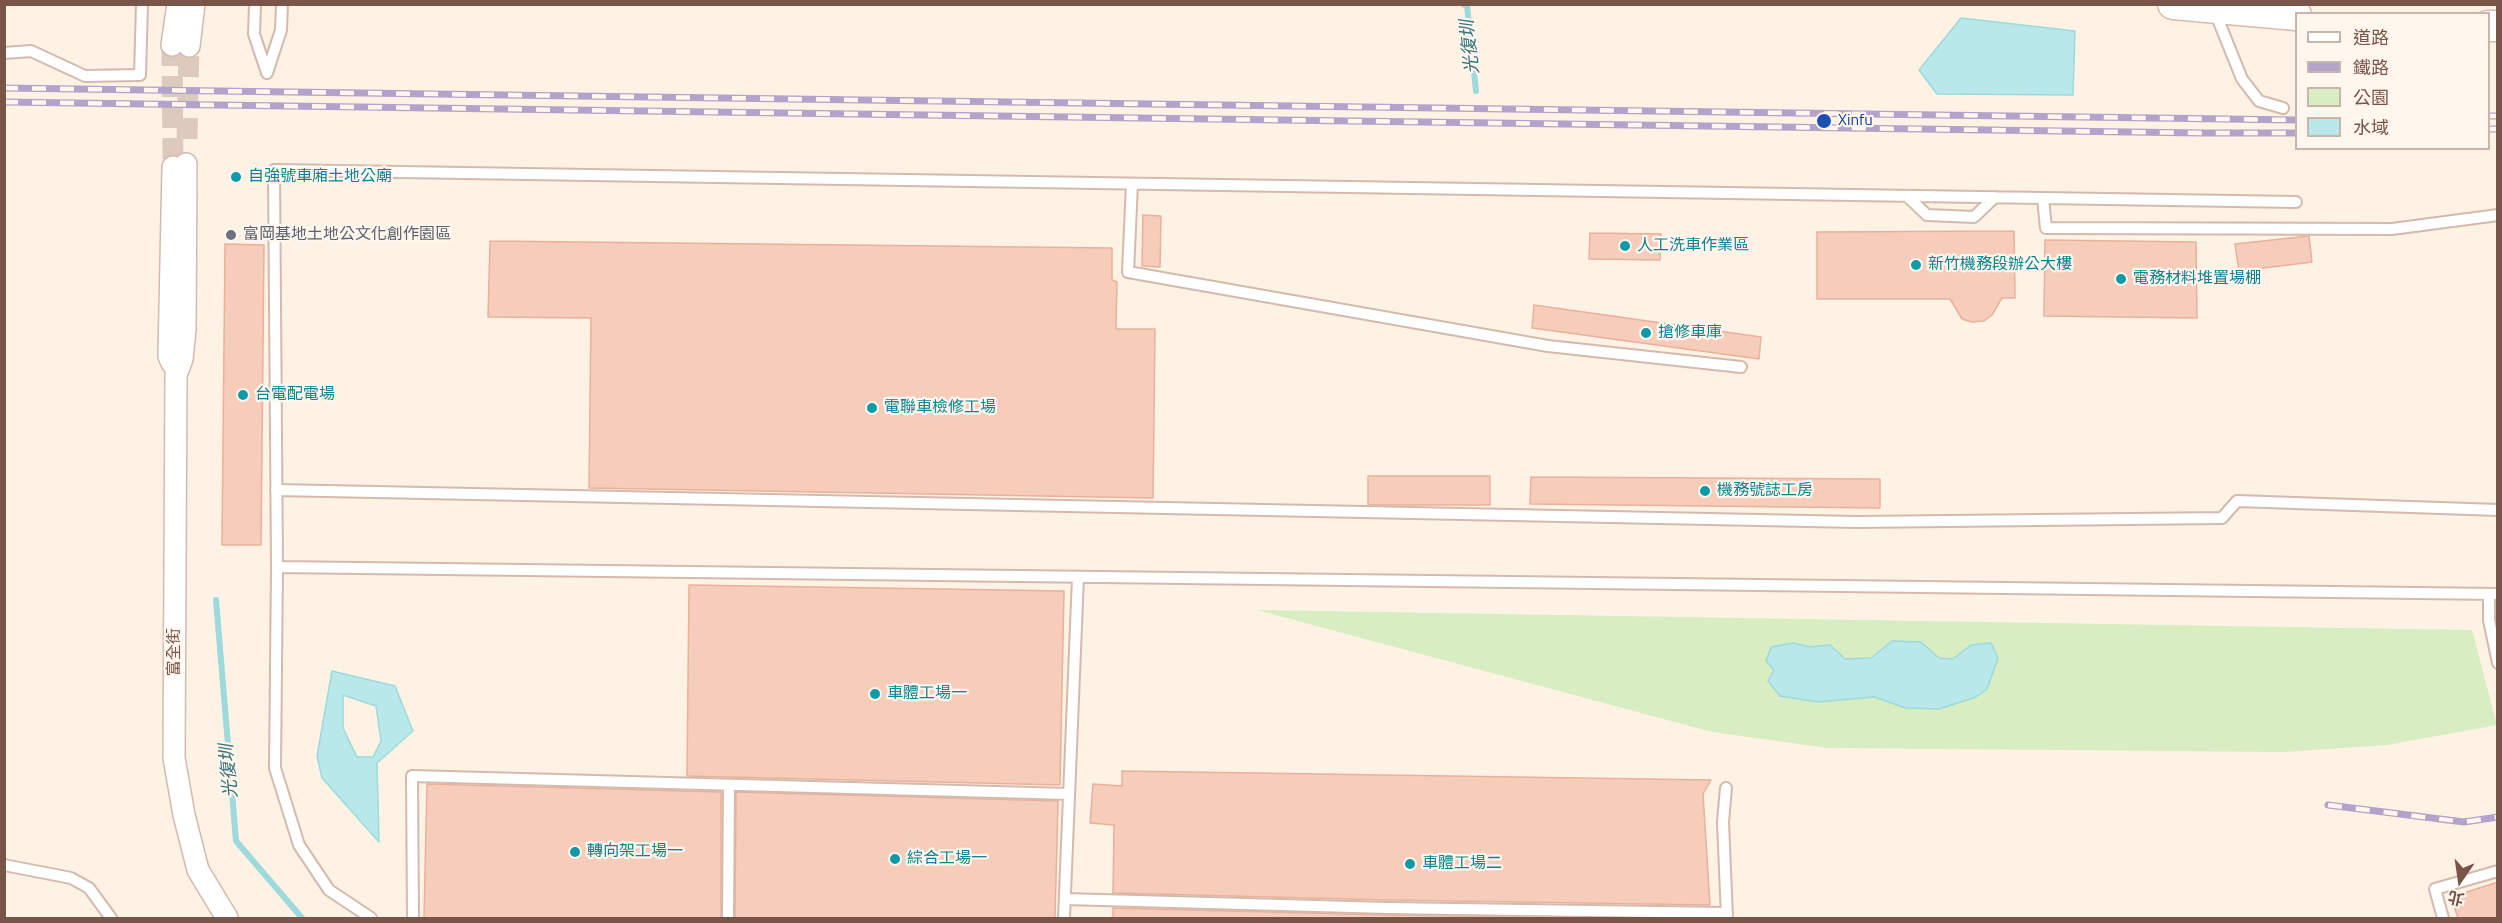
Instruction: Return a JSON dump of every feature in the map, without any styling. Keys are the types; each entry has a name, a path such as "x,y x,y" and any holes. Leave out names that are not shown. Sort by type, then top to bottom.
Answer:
{"street":[{"path":"178,4 181,46 194,4"},
{"path":"2173,4 2295,15"},
{"name":"富全街","path":"180,164 185,330 182,359 176,375 174,758 184,815 198,870 227,918"}],"lane":[{"path":"4,53 31,51 85,76 140,75 142,4"},
{"path":"255,4 254,34 267,73 281,30 282,4"},
{"path":"2214,9 2242,79 2259,101 2283,108"},
{"path":"371,918 329,890 299,845 275,768 277,567 274,170 2296,202"},
{"path":"1132,184 1128,272 1548,346 1741,367"},
{"path":"1907,196 1927,215 1974,217 1995,197"},
{"path":"2043,198 2046,228 2392,229 2498,215"},
{"path":"276,490 1857,522 2222,518 2237,501 2498,510"},
{"path":"277,567 2493,594 2489,620 2498,663"},
{"path":"1064,918 1078,577"},
{"path":"413,918 412,776 1070,794"},
{"path":"728,918 729,785"},
{"path":"1065,899 1388,913 1727,916 1723,822 1726,788"},
{"path":"4,865 71,878 89,888 111,918"},
{"path":"2443,918 2435,889 2498,871"}],"green space":[{"path":"1257,610 2472,630 2497,725 2387,745 2284,752 1828,748 1712,732"}],"water":[{"path":"1961,18 2075,31 2073,95 1937,94 1919,70"},
{"path":"1892,641 1921,642 1939,658 1953,659 1971,645 1991,643 1998,658 1987,689 1976,697 1939,709 1906,708 1874,697 1818,702 1780,696 1768,681 1774,670 1766,661 1771,647 1793,643 1810,647 1830,645 1845,659 1871,658"},
{"path":"332,671 395,686 413,731 377,763 379,842 322,778 317,756","holes":["343,695 376,706 381,741 373,757 357,757 343,728"]}],"building":[{"path":"1143,215 1161,216 1160,267 1142,266"},
{"name":"新竹機務段辦公大樓","path":"2014,231 2015,298 2002,298 1992,315 1984,321 1972,322 1962,319 1950,299 1817,299 1817,232"},
{"name":"人工洗車作業區","path":"1590,233 1661,234 1660,260 1589,259"},
{"path":"2309,236 2312,262 2239,271 2235,244"},
{"name":"電務材料堆置場棚","path":"2045,240 2196,242 2197,318 2044,316"},
{"name":"電聯車檢修工場","path":"490,241 1112,248 1112,280 1117,282 1116,329 1155,329 1153,498 589,488 591,318 488,317"},
{"name":"台電配電場","path":"225,244 264,245 261,545 222,545"},
{"name":"搶修車庫","path":"1534,305 1761,337 1759,359 1532,328"},
{"path":"1368,476 1490,476 1490,505 1368,505"},
{"name":"機務號誌工房","path":"1531,477 1880,479 1880,508 1530,504"},
{"name":"車體工場一","path":"689,585 1064,591 1060,785 687,776"},
{"name":"車體工場二","path":"1122,771 1711,780 1703,794 1710,905 1113,893 1114,825 1090,823 1093,784 1122,786"},
{"name":"轉向架工場一","path":"427,784 721,792 721,918 424,918"},
{"name":"綜合工場一","path":"736,792 1058,801 1055,918 735,918"},
{"path":"2498,882 2498,918 2458,918 2451,897"},
{"path":"1113,908 1388,915 1591,918 1113,918"}],"waterway":[{"name":"光復圳","path":"1463,4 1467,6 1476,91"},
{"name":"光復圳","path":"216,600 236,841 302,918"}],"tunnel":[{"path":"172,45 173,165"},
{"path":"187,139 189,46"}],"railway":[{"path":"4,88 2295,120"},
{"path":"4,102 2295,133"},
{"path":"2490,116 2498,116"},
{"path":"2490,129 2498,129"},
{"path":"2328,805 2464,822 2498,817"}],"place":[{"name":"Xinfu","path":"1824,121"},
{"name":"自強號車廂土地公廟","path":"236,177"},
{"name":"富岡基地土地公文化創作園區","path":"231,235"},
{"name":"人工洗車作業區","path":"1625,246"},
{"name":"新竹機務段辦公大樓","path":"1916,265"},
{"name":"電務材料堆置場棚","path":"2121,279"},
{"name":"搶修車庫","path":"1646,333"},
{"name":"台電配電場","path":"243,395"},
{"name":"電聯車檢修工場","path":"872,408"},
{"name":"機務號誌工房","path":"1705,491"},
{"name":"車體工場一","path":"875,694"},
{"name":"轉向架工場一","path":"575,852"},
{"name":"綜合工場一","path":"895,859"},
{"name":"車體工場二","path":"1410,864"}]}
